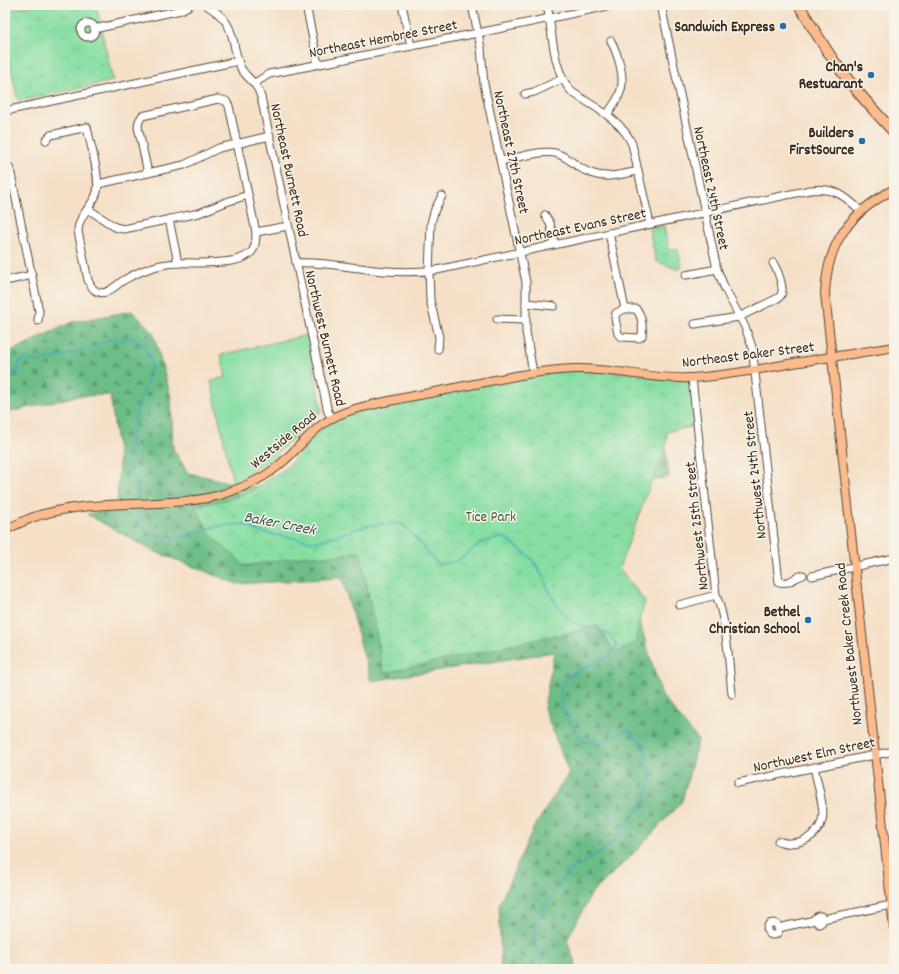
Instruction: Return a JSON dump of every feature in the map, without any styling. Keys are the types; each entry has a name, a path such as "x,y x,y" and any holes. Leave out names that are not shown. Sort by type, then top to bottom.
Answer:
{"highway":[{"path":"799,5 842,72 894,132"}],"main road":[{"name":"Northwest Baker Creek Road","path":"894,189 860,211 837,241 828,268 825,294 894,928"},
{"name":"Northeast Baker Street","path":"533,373 563,369 587,369 666,377 692,378 755,370 894,347"},
{"name":"Westside Road","path":"5,530 46,513 84,507 167,502 200,499 219,495 260,478 278,466 310,433 332,417 369,406 533,373"}],"street":[{"path":"94,29 182,10 190,5"},
{"path":"206,5 224,18 229,26 238,61 242,70 255,83"},
{"path":"308,5 307,10 318,64"},
{"path":"402,5 411,46"},
{"name":"Northeast 27th Street","path":"472,5 481,48 482,75 526,282 526,337 533,373"},
{"path":"547,5 553,44 562,79 572,92 620,125 629,136 650,224"},
{"name":"Northeast Hembree Street","path":"255,83 269,74 478,33 608,5"},
{"name":"Northeast 24th Street","path":"661,5 717,269 725,289 749,337 755,370"},
{"path":"607,115 620,94 622,87 622,77 616,52 611,41"},
{"path":"5,111 238,61"},
{"path":"525,94 534,92 562,79"},
{"name":"Northeast Burnett Road","path":"255,83 261,97 270,136 296,263"},
{"path":"46,140 52,135 87,128 98,184 96,195 79,223 78,231 88,280 94,290 107,292 136,274 151,268 178,263 214,262 241,259 253,250 256,241 256,232 229,106 226,101 218,99 142,116 138,127 148,173"},
{"path":"98,184 184,165 219,148 270,136"},
{"path":"501,161 548,152 562,156 590,174 598,176 608,177 638,171"},
{"path":"7,167 40,311 38,321"},
{"name":"Northeast Evans Street","path":"296,263 322,263 362,269 390,271 429,271 704,212 820,189 831,190 841,194 860,211"},
{"path":"88,209 120,229 199,213 248,195"},
{"path":"438,349 439,337 430,300 429,271 431,223 435,210 442,196"},
{"path":"545,214 550,223 555,244"},
{"path":"169,220 178,263"},
{"path":"256,232 288,226"},
{"path":"609,233 625,309"},
{"name":"Northwest Burnett Road","path":"296,263 328,412 332,417"},
{"path":"695,324 739,317 776,299 781,295 782,290 778,272 773,263"},
{"path":"686,275 717,269"},
{"path":"5,281 32,275"},
{"path":"526,303 554,306"},
{"path":"625,309 636,309 639,312 643,331 642,336 639,338 622,337 618,334 615,318 616,313 625,309"},
{"path":"497,319 525,320"},
{"name":"Northwest 24th Street","path":"755,370 779,582 791,582 803,575"},
{"name":"Northwest 25th Street","path":"692,378 716,595 724,630 732,694"},
{"path":"812,576 894,558"},
{"path":"679,605 716,595"},
{"name":"Northwest Elm Street","path":"738,783 894,751"},
{"path":"778,840 789,844 805,840 812,837 821,823 823,811 814,767"},
{"path":"778,928 815,920 818,916 821,916 823,919 891,905"}],"green space":[{"path":"33,5 96,5 113,81 18,101 5,41 5,11"},
{"path":"664,226 669,250 677,248 682,267 678,270 656,261 649,229"},
{"path":"132,311 153,332 171,398 173,449 188,473 278,491 688,388 691,427 663,432 669,477 650,481 618,558 621,583 638,591 641,601 637,614 662,696 698,740 682,801 639,848 592,893 567,940 577,969 501,969 499,905 533,829 569,773 544,708 554,652 371,681 342,578 237,584 151,550 87,514 117,510 119,458 110,395 77,396 5,413 5,354 72,322"},
{"path":"307,335 322,410 270,460 233,483 211,381 226,377 221,355"},
{"name":"Tice Park","path":"582,369 692,378 694,425 667,432 665,453 652,480 619,568 645,602 639,620 635,643 616,653 598,626 384,673 360,551 332,556 304,556 245,566 212,536 195,507 244,495 286,468 332,417 501,379"}],"waterway":[{"name":"Baker Creek","path":"5,376 19,370 18,366 23,359 42,361 67,355 108,340 133,339 147,348 152,366 133,424 129,465 139,500"},
{"name":"Baker Creek","path":"140,506 144,530 151,534 182,538 213,527 244,524 260,532 316,542 370,525 396,523 404,525 438,564 456,562 482,542 504,537 535,562 551,595 565,615 577,624 602,631 613,639 617,647 610,655 567,679 561,690 560,697 562,705 569,721 582,741 599,741 627,730 632,733 643,746 651,771 651,782 644,803 614,840 602,851 569,871 541,910 535,927 534,939 545,969"}],"place":[{"name":"Sandwich Express","path":"783,26"},
{"name":"Chan's Restuarant","path":"871,75"},
{"name":"Builders FirstSource","path":"862,141"},
{"name":"Bethel Christian School","path":"808,620"}]}
